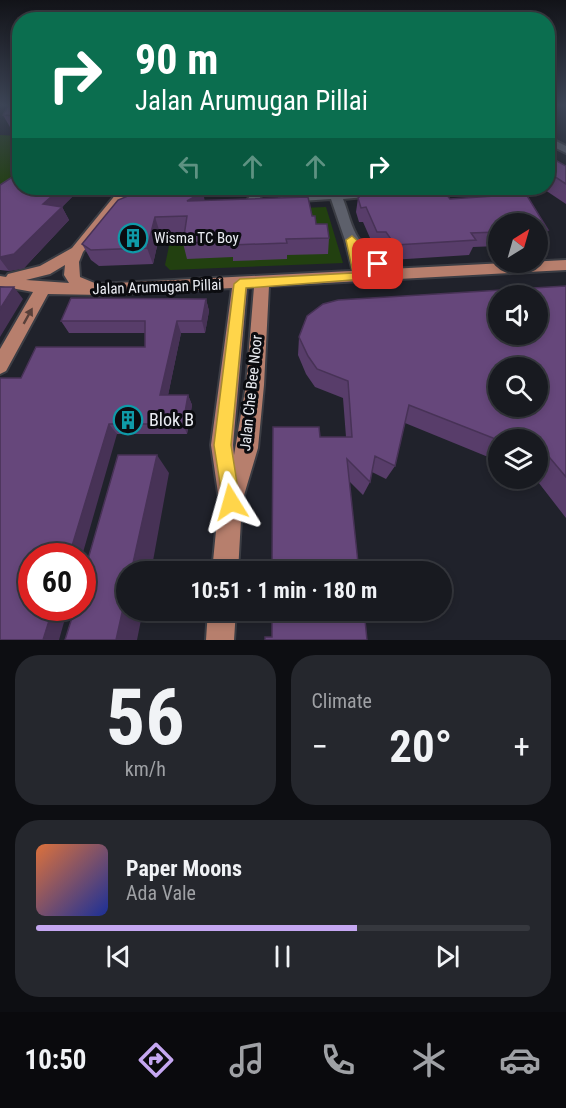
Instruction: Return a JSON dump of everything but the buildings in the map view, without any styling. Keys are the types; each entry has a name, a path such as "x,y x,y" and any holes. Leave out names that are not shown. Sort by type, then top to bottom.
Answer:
{"main road":[{"path":"103,290 82,284 71,275 72,262 77,251 121,195"},
{"path":"0,280 45,270 77,251"},
{"name":"Jalan Arumugan Pillai","path":"0,280 43,288 103,290 566,265"},
{"name":"Jalan Che Bee Noor","path":"226,561 231,502 247,448 255,385 262,283"},
{"name":"Jalan Che Bee Noor","path":"231,502 222,445 240,284"},
{"path":"0,366 43,288"},
{"path":"220,640 221,621"}],"street":[{"path":"146,203 152,195"},
{"path":"260,197 354,195"},
{"path":"336,196 352,240 360,276"},
{"path":"117,200 162,203"},
{"path":"352,240 378,264 395,275"}],"green space":[{"path":"0,135 12,136 12,189 0,197"},
{"path":"326,207 343,263 170,270 165,265 176,213"}],"place":[{"name":"Wisma TC Boy","path":"133,238"},
{"name":"Blok B","path":"128,420"}],"route":[{"path":"231,502 222,445 240,284 360,276 352,240 378,264"}]}
